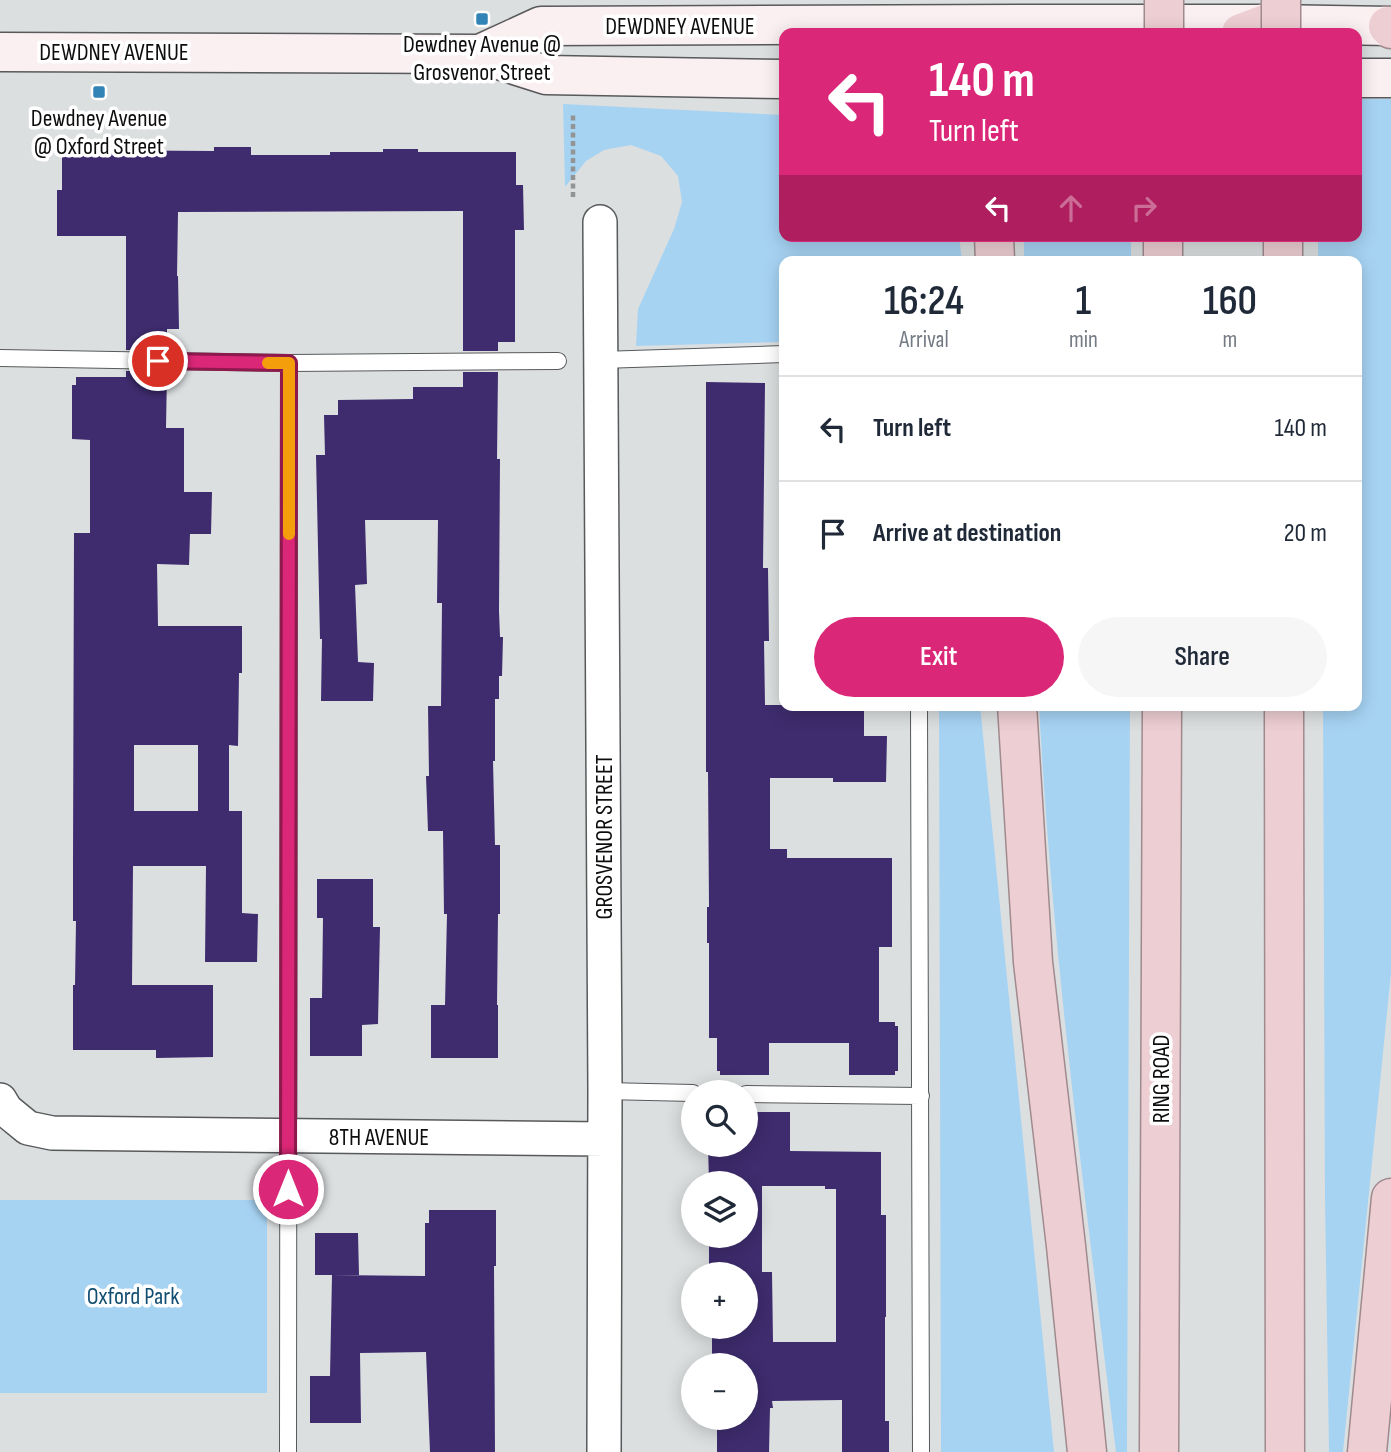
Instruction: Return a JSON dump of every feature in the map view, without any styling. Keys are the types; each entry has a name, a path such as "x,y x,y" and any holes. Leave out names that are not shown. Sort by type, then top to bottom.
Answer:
{"highway":[{"path":"1164,0 1164,28"},
{"path":"1017,711 1033,962 1087,1452"},
{"name":"RING ROAD","path":"1159,1452 1162,711"},
{"path":"1284,711 1285,1452"},
{"path":"1367,1452 1391,1198"}],"street":[{"name":"DEWDNEY AVENUE","path":"480,54 541,26 599,13 1390,27"},
{"name":"DEWDNEY AVENUE","path":"0,51 480,54 546,75 779,79"},
{"path":"1362,78 1391,78"},
{"name":"GROSVENOR STREET","path":"600,222 605,1091 604,1452"},
{"name":"8TH AVENUE","path":"0,1100 6,1110 28,1128 52,1133 604,1139"}],"lane":[{"path":"601,360 779,355"},
{"path":"0,358 289,363 558,361"},
{"path":"288,1452 289,363"},
{"path":"919,711 921,1452"},
{"path":"605,1091 681,1093"},
{"path":"758,1094 920,1096"}],"path":[{"path":"573,76 573,204 600,222"}],"green space":[{"path":"1362,99 1391,99 1391,973 1343,1452 1329,1452 1323,711 1362,711 1362,256 1318,256 1318,242 1362,242"},
{"path":"563,104 779,115 779,242 960,242 961,256 779,256 779,342 636,346 638,309 674,229 682,202 678,176 661,156 631,145 604,150 586,161 565,187"},
{"path":"1024,242 1131,242 1131,256 1024,256"},
{"path":"939,711 981,711 1054,1452 941,1452"},
{"path":"1039,711 1130,711 1127,1452 1116,1452 1061,986"},
{"name":"Oxford Park","path":"0,1200 267,1200 267,1393 0,1393"}],"building":[{"path":"214,147 251,147 251,155 330,155 330,152 383,152 383,149 418,149 418,152 516,152 516,185 523,185 524,230 515,230 515,342 498,342 498,351 463,351 463,211 178,212 179,329 167,329 167,350 126,350 126,236 57,236 57,190 62,190 62,150 214,151"},
{"path":"126,371 167,371 166,428 184,428 184,492 212,492 211,534 190,534 189,565 157,564 158,626 242,626 238,746 229,745 229,811 242,811 242,913 258,914 257,962 205,962 206,866 133,866 132,985 213,985 213,1057 156,1058 156,1050 73,1050 76,921 73,921 74,533 90,533 90,440 72,439 72,385 76,385 76,377 126,377","holes":["134,745 198,745 198,811 134,811"]},
{"path":"463,372 498,372 499,611 500,637 503,637 502,676 499,676 499,699 495,699 493,761 495,845 500,845 498,1058 431,1058 431,1005 445,1005 447,914 444,914 443,831 428,831 426,776 429,776 428,706 441,706 442,603 437,603 438,520 365,520 367,584 355,585 358,662 374,663 373,701 321,701 322,639 316,455 325,455 324,415 338,415 338,400 413,399 413,387 463,387"},
{"path":"706,382 765,383 763,568 768,568 769,641 764,641 765,705 779,705 779,711 864,711 864,736 887,736 886,782 833,782 833,778 770,778 770,849 787,849 787,858 892,858 892,947 879,947 879,1022 895,1022 895,1026 898,1026 898,1071 895,1071 895,1075 849,1075 849,1043 769,1043 769,1075 720,1075 720,1071 717,1071 717,1038 709,1038"},
{"path":"317,879 373,879 373,927 380,927 378,1024 362,1025 362,1056 310,1056 310,998 322,998 323,918 317,918"},
{"path":"758,1112 790,1112 790,1151 881,1152 881,1215 886,1215 885,1421 889,1421 889,1452 842,1452 842,1400 772,1401 769,1452 717,1452 717,1430 758,1430 758,1353 712,1353 712,1339 758,1339 758,1262 709,1262 709,1248 758,1248 758,1171 709,1171 708,1157 758,1157","holes":["762,1186 825,1186 825,1189 836,1189 836,1342 773,1342 772,1272 762,1272"]},
{"path":"429,1210 496,1210 495,1452 430,1452 426,1352 360,1353 361,1423 310,1423 310,1376 330,1376 332,1275 425,1276 425,1223 429,1223"},
{"path":"315,1233 358,1233 359,1275 315,1275"}],"slow traffic":[{"path":"268,363 289,363 289,534"}],"place":[{"name":"Dewdney Avenue @ Grosvenor Street","path":"482,19"},
{"name":"Dewdney Avenue @ Oxford Street","path":"99,92"}],"route":[{"path":"158,361 289,363 288,1189"}]}
